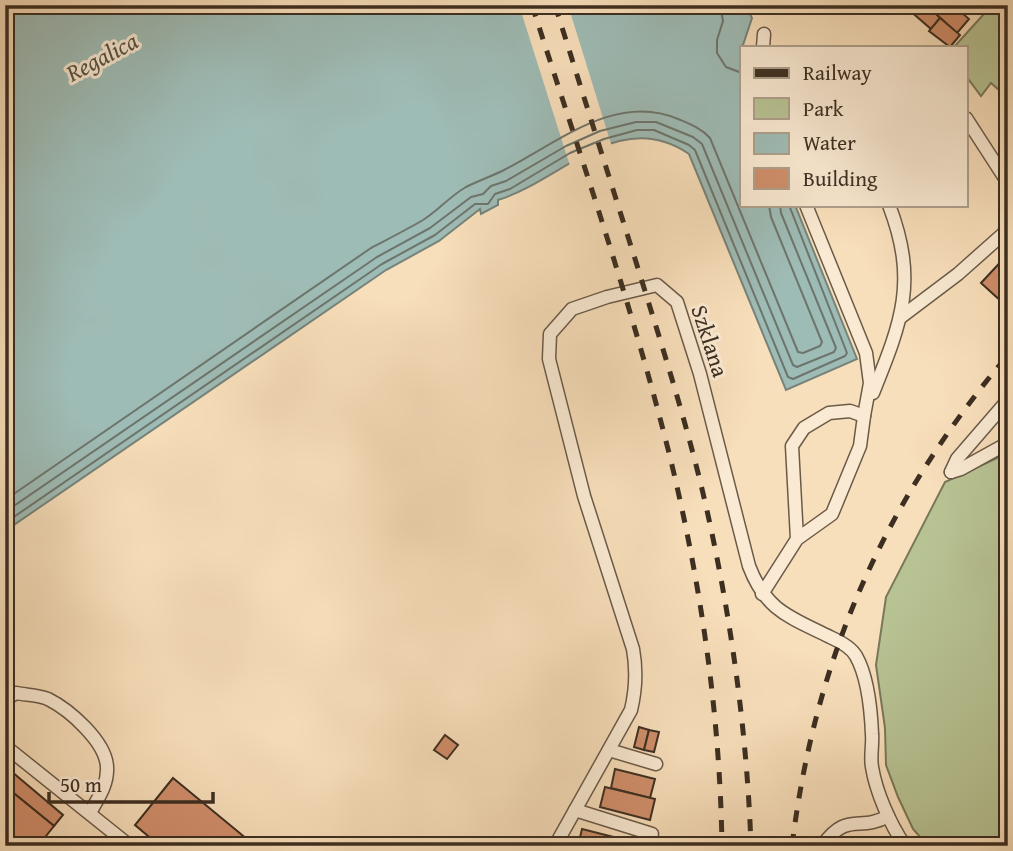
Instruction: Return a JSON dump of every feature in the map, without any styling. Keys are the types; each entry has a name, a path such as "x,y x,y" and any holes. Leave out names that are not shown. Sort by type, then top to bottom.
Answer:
{"lane":[{"path":"968,121 1008,183"},
{"path":"762,594 797,539 832,514 860,446 870,383 866,353 806,206"},
{"path":"864,416 901,317 906,272 897,225 889,206"},
{"path":"901,317 958,274 1008,227"},
{"name":"Szklana","path":"555,846 631,710 636,689 636,668 633,649 584,496 549,359 550,334 572,309 657,285 677,302 700,374 749,566 762,594 771,605 794,620 839,641 855,653 864,678 872,733 872,766 892,827 905,846"},
{"path":"1008,400 957,458 951,472 1008,443"},
{"path":"797,539 792,446 804,428 829,413 850,411 864,416"},
{"path":"5,700 16,693 47,698 81,723 100,746 107,766 104,789 89,813"},
{"path":"5,746 130,846"},
{"path":"609,750 656,764"},
{"path":"575,810 652,834"},
{"path":"822,846 832,833 843,825 880,821 888,816"}],"green space":[{"path":"992,5 1008,5 1008,98 991,83 981,96 968,79 968,46 955,46"},
{"path":"1008,453 1008,846 928,846 913,829 886,765 885,728 876,665 886,597 945,482"}],"water":[{"name":"Regalica","path":"5,5 746,5 752,18 743,46 740,46 740,206 795,206 857,359 786,390 689,154 663,141 638,138 614,142 521,191 498,200 498,205 481,214 480,209 439,241 386,270 5,531"}],"pier":[{"path":"519,5 568,5 612,147 570,166"}],"building":[{"path":"914,5 932,5 938,10 935,13 940,18 931,29 909,10"},
{"path":"942,5 953,5 969,19 957,33 935,13"},
{"path":"940,18 960,35 949,46 929,31"},
{"path":"1008,254 1008,296 1002,302 981,283"},
{"path":"639,727 649,730 644,750 634,747"},
{"path":"649,730 659,732 654,752 644,750"},
{"path":"445,735 458,745 447,759 434,750"},
{"path":"5,766 63,815 54,826 5,786"},
{"path":"615,769 655,779 650,798 611,788"},
{"path":"173,778 253,844 160,846 135,825"},
{"path":"5,786 54,826 38,846 5,846"},
{"path":"605,787 655,799 650,820 600,807"},
{"path":"582,829 649,846 578,846"}],"railway":[{"path":"532,5 622,287 655,400 681,505 700,601 713,699 722,846"},
{"path":"555,5 664,353 706,506 736,675 746,760 751,846"},
{"path":"792,846 803,777 818,710 838,646 862,584 892,524 926,466 964,410 1008,355"}]}
